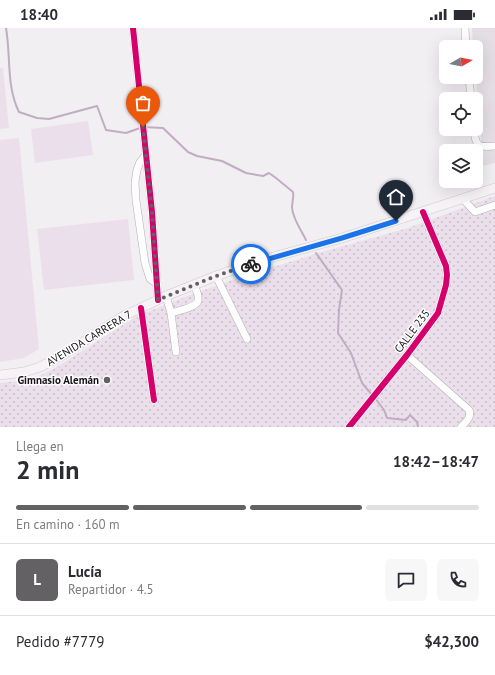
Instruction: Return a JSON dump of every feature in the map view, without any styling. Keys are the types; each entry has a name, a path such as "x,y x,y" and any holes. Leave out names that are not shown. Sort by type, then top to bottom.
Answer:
{"main road":[{"name":"AVENIDA CARRERA 7","path":"0,375 24,372 50,362 122,317 162,298 216,276 259,261 342,238 495,188"}],"street":[{"path":"133,28 152,212 157,284 162,298 171,313 176,352"},
{"path":"464,28 465,40"},
{"path":"475,136 475,140 479,146 484,148 495,146"},
{"path":"146,155 140,162 137,170 135,182 136,200 145,263 150,278 157,284"},
{"path":"463,199 475,212 495,205"},
{"name":"CALLE 235","path":"349,427 407,355 438,313 448,275 446,266 423,212"},
{"path":"216,276 247,339"},
{"path":"171,313 186,309 198,301 198,295 194,285"},
{"path":"141,308 154,400"},
{"path":"407,355 469,410 469,418 462,427"}],"shaded area":[{"path":"472,28 495,28 495,163 483,166 483,144 481,144 481,136 483,136 483,92 477,92 477,84 483,84 483,40 473,40"},
{"path":"0,68 3,68 9,128 0,129"},
{"path":"88,121 93,155 35,163 31,129"},
{"path":"19,138 39,349 24,358 0,362 0,140"},
{"path":"495,196 495,427 0,427 0,383 25,380 41,375 57,367 137,316 235,279 322,252 408,228"},
{"path":"128,219 134,280 44,290 37,229"}],"waterway":[{"path":"6,28 10,81 19,112 37,118 49,119 97,106 106,130 126,133 143,127 163,128 188,152 197,156 222,161 246,173 263,176 269,173 293,192 293,212 306,240"},
{"path":"316,253 342,290 338,333 351,353 362,383 372,395"},
{"path":"375,398 384,410 387,418 406,420 410,415 417,422 418,427"}],"cycle path":[{"path":"133,28 152,212 158,300"},
{"path":"349,427 407,355 438,313 446,285 446,266 423,212"},
{"path":"141,308 154,400"}],"way so far":[{"path":"143,127 152,212 158,300 216,276 251,264"}],"place":[{"name":"Gimnasio Alemán","path":"107,380"}],"route":[{"path":"251,264 396,221"}]}
